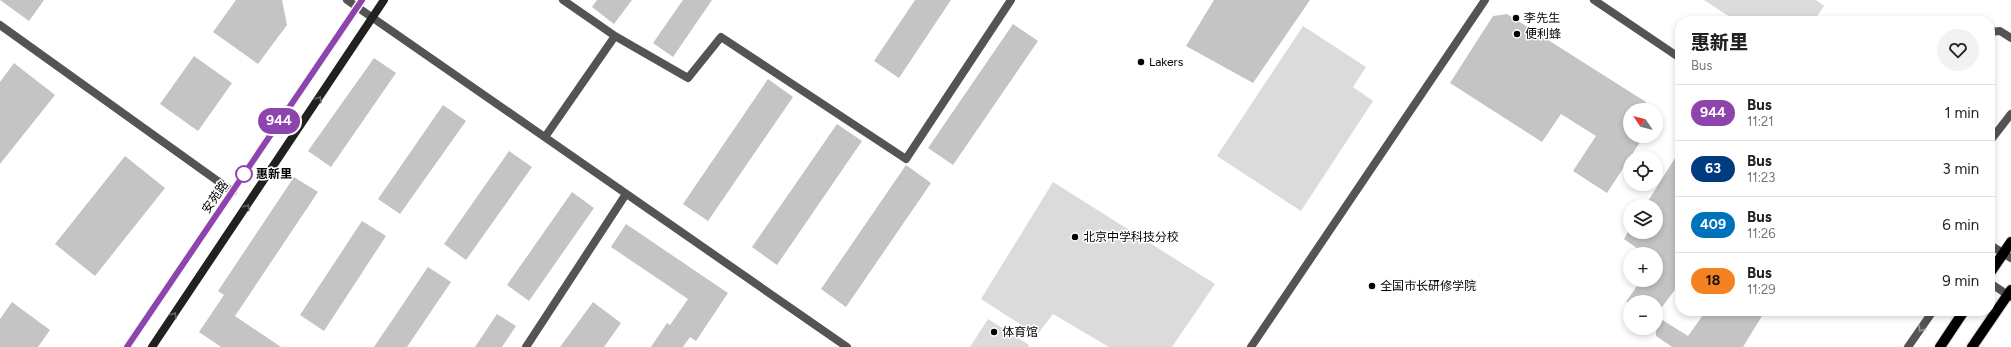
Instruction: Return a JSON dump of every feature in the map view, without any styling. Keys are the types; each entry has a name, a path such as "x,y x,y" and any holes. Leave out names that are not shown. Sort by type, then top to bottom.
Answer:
{"main road":[{"path":"152,347 384,0"},
{"name":"安苑路","path":"127,347 360,3"},
{"path":"1995,268 2007,256 2011,242"},
{"path":"1995,315 2010,294"},
{"path":"1940,347 1961,316"},
{"path":"1972,347 1994,316"}],"street":[{"path":"347,0 360,3 373,17 847,347"},
{"path":"563,0 615,36 688,78 721,37 906,159 1011,0"},
{"path":"1251,347 1484,0"},
{"path":"1594,0 1675,55"},
{"path":"0,25 233,192"},
{"path":"1995,32 2000,31 2011,38"},
{"path":"545,137 615,36"},
{"path":"1995,135 2011,114"},
{"path":"526,347 626,194"},
{"path":"1995,248 2007,256"},
{"path":"1995,286 2010,294"},
{"path":"1908,347 1930,316"}],"shaded area":[{"path":"1704,0 1816,0 1824,6 1817,16 1728,16"},
{"path":"1303,26 1366,67 1353,87 1373,101 1301,211 1217,156"},
{"name":"北京中学科技分校","path":"1053,182 1215,284 1172,347 1109,347 1053,314 1037,335 981,299"},
{"name":"体育馆","path":"988,319 1029,345 1028,347 970,347"}],"building":[{"path":"0,0 44,0 29,21"},
{"path":"236,0 282,0 287,25 258,64 213,32"},
{"path":"597,0 632,0 614,24 592,7"},
{"path":"683,0 712,0 673,57 653,43"},
{"path":"915,0 951,0 899,78 874,61"},
{"path":"1214,0 1310,0 1253,83 1186,46"},
{"path":"1507,14 1646,102 1623,103 1623,143 1639,143 1634,151 1623,151 1623,168 1607,193 1573,171 1596,136 1561,114 1542,142 1450,83 1493,16"},
{"path":"1013,24 1038,41 953,165 928,148"},
{"path":"194,56 232,83 198,131 160,104"},
{"path":"374,58 396,73 331,167 308,151"},
{"path":"14,63 55,95 0,164 0,82"},
{"path":"768,79 793,97 708,221 683,204"},
{"path":"443,105 466,121 400,214 378,199"},
{"path":"837,124 862,141 777,265 752,247"},
{"path":"509,151 532,167 466,260 444,244"},
{"path":"125,156 165,188 95,276 55,244"},
{"path":"1675,158 1675,290 1663,306 1663,295 1631,295 1636,287 1663,287 1663,247 1635,247 1624,239 1663,239 1663,199 1649,199 1654,191 1663,191 1663,177"},
{"path":"906,165 931,183 846,307 821,289"},
{"path":"294,177 318,192 235,316 281,347 221,347 199,332 224,295 218,291"},
{"path":"572,192 594,208 529,301 507,285"},
{"path":"362,221 386,236 324,331 300,315"},
{"path":"626,224 728,293 696,341 690,337 683,347 651,347 667,323 670,325 688,299 611,247"},
{"path":"428,267 451,282 407,347 374,347"},
{"path":"12,302 50,330 38,347 0,347 0,319"},
{"path":"593,302 621,323 604,347 560,347"},
{"path":"497,314 516,326 502,347 475,347"},
{"path":"1702,316 1762,316 1743,347 1672,347 1656,336 1663,335 1663,320 1688,336"}],"bus line":[{"name":"944","path":"127,347 362,0"}],"place":[{"name":"李先生","path":"1516,18"},
{"name":"便利蜂","path":"1517,34"},
{"name":"Lakers","path":"1141,62"},
{"name":"惠新里","path":"244,174"},
{"name":"北京中学科技分校","path":"1075,237"},
{"name":"全国市长研修学院","path":"1372,286"},
{"name":"体育馆","path":"994,332"}]}
